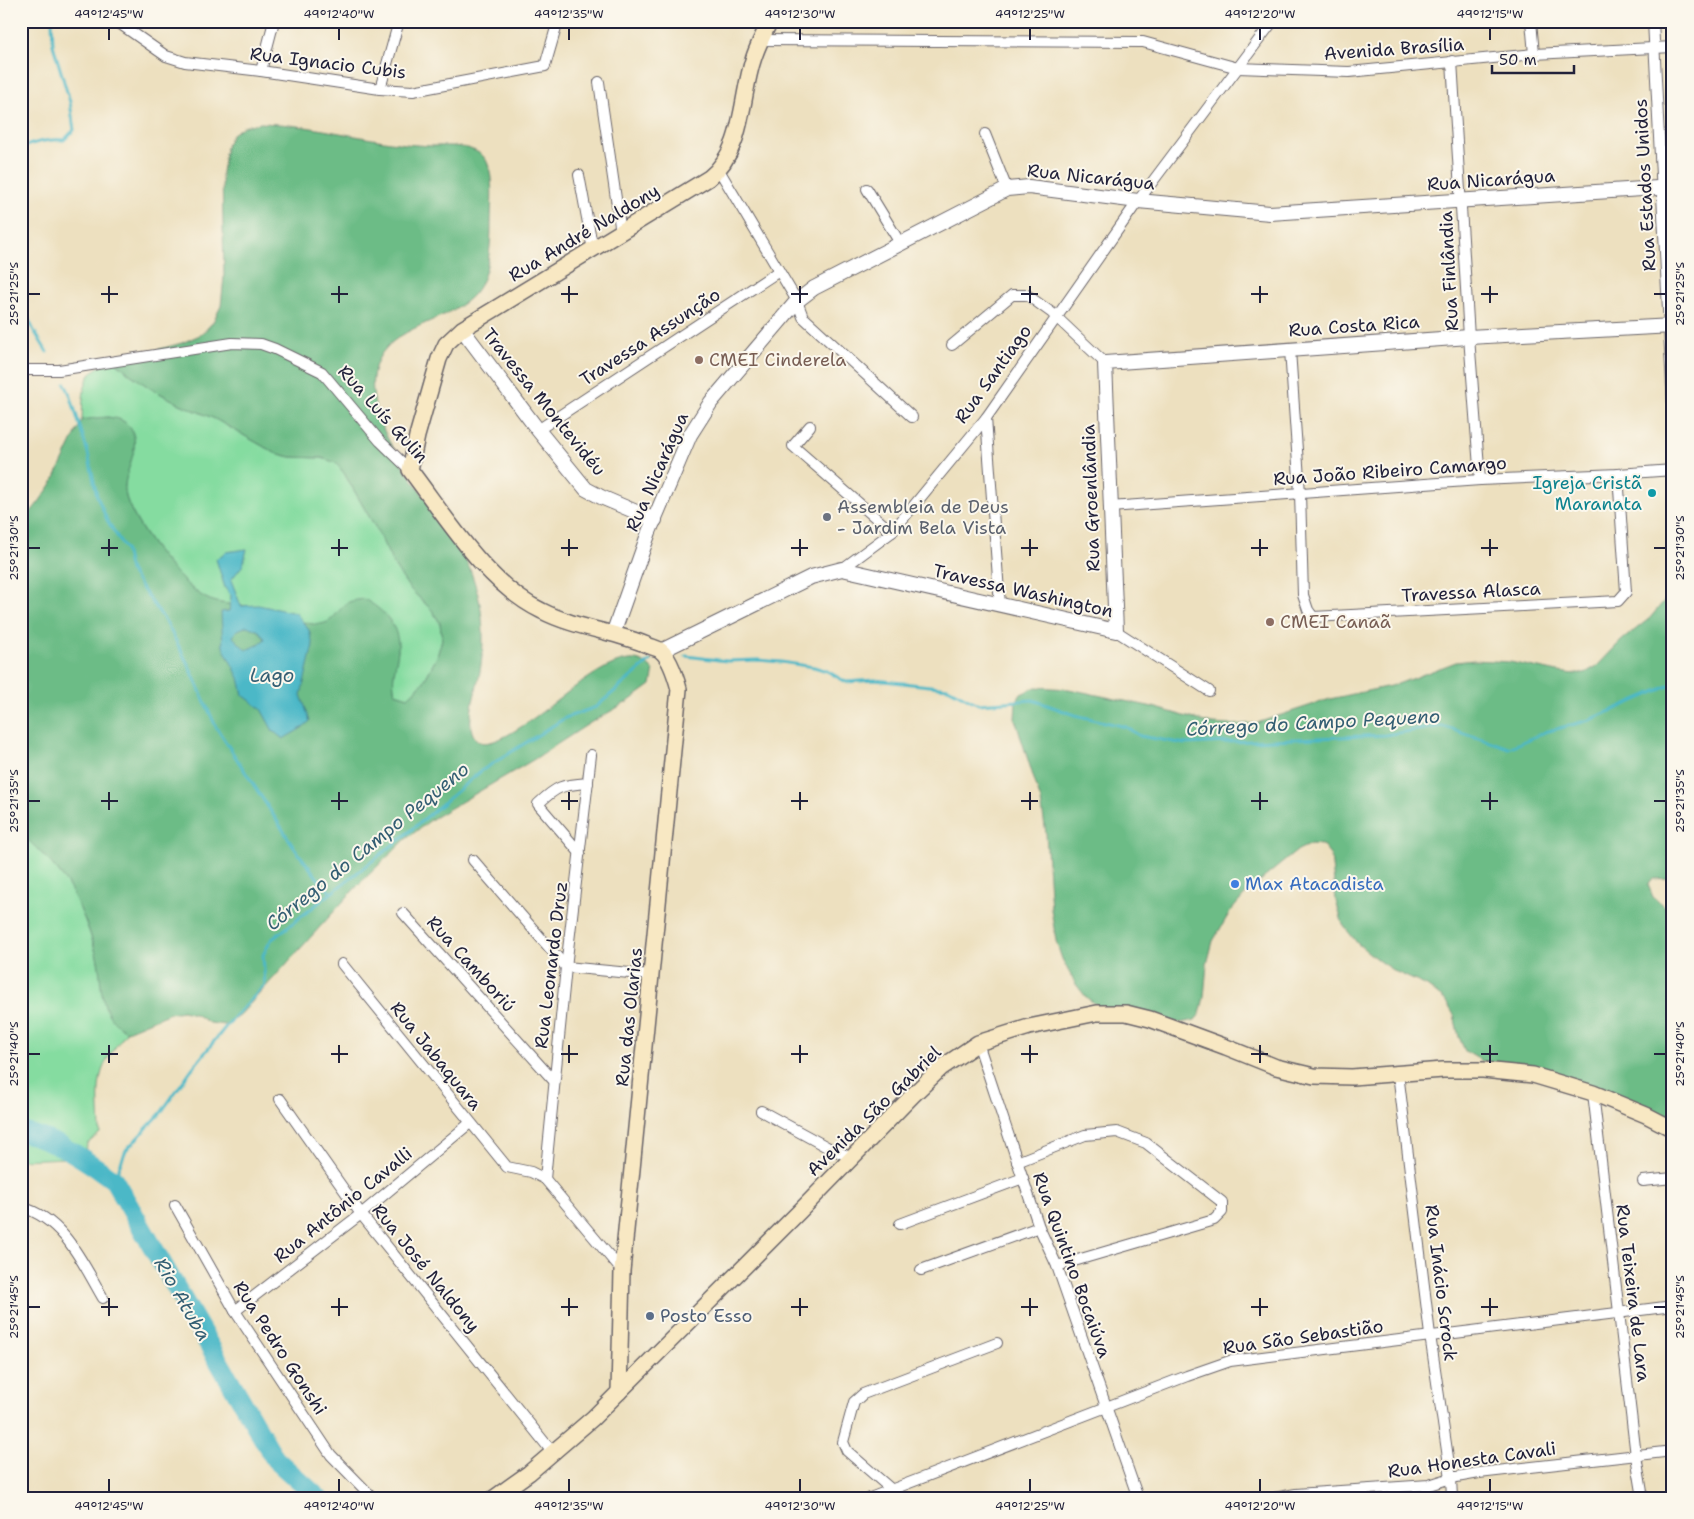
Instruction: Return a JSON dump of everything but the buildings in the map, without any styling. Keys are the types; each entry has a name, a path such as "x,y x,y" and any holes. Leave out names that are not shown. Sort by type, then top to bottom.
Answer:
{"main road":[{"name":"Rua André Naldony","path":"410,470 417,436 439,359 446,344 462,329 621,233 719,170 735,142 754,58 770,21"},
{"name":"Rua Luís Gulin","path":"410,470 487,571 513,593 540,611 563,620 639,642 661,651"},
{"name":"Rua das Olarias","path":"618,1392 622,1271 680,688 672,668 661,651"},
{"name":"Avenida São Gabriel","path":"494,1498 529,1473 593,1418 941,1068 978,1043 1029,1027 1097,1013 1126,1013 1150,1019 1276,1067 1314,1076 1352,1077 1443,1070 1484,1070 1533,1075 1594,1093 1673,1129"}],"street":[{"name":"Rua Ignacio Cubis","path":"116,21 166,56 185,62 261,71 380,89 413,90 546,66 558,21"},
{"path":"261,71 274,21"},
{"path":"380,89 398,21"},
{"name":"Rua Santiago","path":"661,651 811,577 842,568 892,532 986,418 1138,201 1273,21"},
{"path":"1531,21 1534,54"},
{"name":"Rua Estados Unidos","path":"1653,21 1667,187 1673,407"},
{"name":"Avenida Brasília","path":"761,40 1143,42 1238,68 1349,72 1534,54 1673,47"},
{"name":"Rua Finlândia","path":"1452,61 1480,480"},
{"path":"599,82 621,233"},
{"path":"985,134 1007,189"},
{"path":"719,170 797,301 803,317 912,416"},
{"path":"579,175 593,250"},
{"name":"Rua Nicarágua","path":"612,634 655,520 690,435 711,402 797,301 814,288 1007,189 1030,187 1138,201 1270,213 1667,187"},
{"path":"868,189 900,243"},
{"name":"Travessa Assunção","path":"538,430 779,271"},
{"path":"952,345 1012,295 1027,295 1057,318 1104,364"},
{"name":"Rua Costa Rica","path":"1104,364 1469,337 1670,326"},
{"name":"Travessa Montevidéu","path":"462,329 538,430 586,489 601,498 655,520"},
{"name":"Rua Luís Gulin","path":"21,370 59,370 232,343 261,344 276,348 322,372 380,441 410,470"},
{"path":"1290,350 1300,493"},
{"name":"Rua Groenlândia","path":"1104,364 1116,631"},
{"path":"986,418 1000,605"},
{"path":"810,426 793,446 892,532"},
{"name":"Rua João Ribeiro Camargo","path":"1110,508 1480,480 1673,470"},
{"name":"Travessa Alasca","path":"1300,493 1304,595 1308,610 1313,617 1618,601 1626,592 1618,474"},
{"name":"Travessa Washington","path":"842,568 1116,631 1209,691"},
{"name":"Rua Leonardo Druz","path":"545,1178 566,967 591,755"},
{"path":"580,853 538,804 554,789 567,784 588,783"},
{"path":"473,860 566,967 652,975"},
{"name":"Rua Camboriú","path":"403,913 554,1081"},
{"name":"Rua Jabaquara","path":"342,964 470,1124 507,1167 531,1172 545,1178"},
{"name":"Rua Quintino Bocaiúva","path":"978,1043 1039,1227 1057,1266 1138,1498"},
{"name":"Rua Inácio Scrock","path":"1398,1073 1430,1335 1451,1478 1452,1498"},
{"name":"Rua Teixeira de Lara","path":"1594,1093 1636,1456 1643,1498"},
{"name":"Rua José Naldony","path":"280,1099 361,1214 553,1453"},
{"path":"762,1110 827,1147 852,1158"},
{"name":"Rua Antônio Cavalli","path":"235,1311 361,1214 470,1124"},
{"path":"1017,1162 1085,1135 1117,1132 1146,1143 1222,1202 1222,1212 1214,1220 1057,1266"},
{"path":"545,1178 622,1271"},
{"path":"900,1224 1022,1178"},
{"path":"1642,1181 1673,1178"},
{"name":"Rua Pedro Gonshi","path":"175,1205 235,1311 331,1456 373,1498"},
{"path":"21,1207 44,1217 54,1224 70,1243 103,1298"},
{"path":"921,1270 1039,1227"},
{"name":"Rua São Sebastião","path":"870,1498 1230,1361 1673,1306"},
{"path":"892,1490 847,1451 843,1442 854,1402 863,1394 997,1343"},
{"name":"Rua Honesta Cavali","path":"1274,1498 1296,1494 1429,1485 1451,1478 1673,1452"}],"green space":[{"path":"261,123 303,127 388,142 466,148 484,157 490,170 492,188 488,261 478,289 460,306 399,337 387,347 378,360 373,377 374,398 380,420 390,442 402,464 460,549 468,564 476,588 480,604 483,638 479,678 471,716 473,734 477,740 485,743 497,740 511,733 587,679 616,663 637,660 654,670 651,685 629,701 432,819 406,839 359,884 240,1015 226,1025 209,1023 197,1015 183,1011 170,1013 127,1031 114,1022 105,1007 98,961 93,943 84,917 68,884 57,869 25,837 21,780 21,524 53,482 82,420 102,417 115,418 127,424 131,429 134,436 134,444 125,484 129,505 136,520 159,553 172,569 199,594 217,602 270,609 302,622 313,624 326,623 349,602 364,599 378,608 393,626 398,642 394,677 395,693 408,697 423,683 437,657 442,639 440,623 432,610 410,589 395,567 377,530 344,473 336,463 322,458 291,457 275,453 215,419 180,404 150,388 115,361 182,343 202,334 213,322 221,306 224,277 222,172 226,147 232,134 244,126"},
{"path":"115,361 150,388 180,404 215,419 275,453 291,457 322,458 336,463 344,473 377,530 395,567 410,589 432,610 440,623 442,639 437,657 423,683 408,697 395,693 392,680 398,649 350,601 328,623 315,625 270,609 211,601 199,595 186,584 159,554 137,520 125,493 125,480 134,441 121,420 108,417 82,420 85,385 88,378 97,368"},
{"path":"1673,590 1673,878 1652,879 1648,885 1653,897 1673,914 1673,1119 1522,1070 1482,1061 1465,1051 1459,1037 1454,1015 1445,1000 1427,986 1394,971 1379,961 1358,944 1343,925 1336,901 1331,856 1322,845 1311,844 1298,850 1249,890 1230,912 1213,941 1207,964 1204,997 1200,1014 1195,1020 1180,1023 1104,1011 1086,997 1075,983 1062,959 1056,941 1051,909 1046,833 1041,801 1015,719 1016,702 1021,694 1036,687 1069,689 1153,707 1212,724 1229,725 1257,723 1330,699 1395,685 1456,662 1474,660 1510,662 1558,672 1585,673 1597,666 1621,641 1650,618"},
{"path":"21,780 25,837 57,869 68,884 93,943 108,1010 119,1026 127,1031 110,1055 100,1078 100,1133 87,1144 86,1153 67,1158 21,1160"}],"water":[{"name":"Lago","path":"247,549 243,565 231,580 241,606 258,605 296,613 309,630 313,645 301,695 310,721 283,739 273,731 261,709 243,695 239,678 223,647 221,612 229,611 231,596 225,588 216,559 226,552","holes":["247,626 259,631 265,639 258,645 246,650 233,637 236,631"]}],"waterway":[{"path":"21,148 42,141 64,140 74,130 70,102 53,45 52,21"},
{"path":"21,303 33,329 47,352"},
{"path":"65,384 70,394 88,453 97,496 107,520 125,549 130,571 166,622 189,666 216,727 298,853 331,893"},
{"name":"Córrego do Campo Pequeno","path":"686,656 727,661 758,660 814,667 827,671 846,682 875,680 948,688 978,704 1033,700 1075,715 1126,727 1140,736 1185,744 1385,735 1442,726 1509,748 1545,732 1590,720 1673,684"},
{"name":"Córrego do Campo Pequeno","path":"114,1180 126,1150 160,1114 191,1070 228,1024 265,985 263,955 271,940 403,837 481,771 565,718 596,707 650,661"},
{"name":"Rio Atuba","path":"21,1132 58,1145 114,1180 275,1459 318,1498"}],"place":[{"name":"CMEI Cinderela","path":"699,360"},
{"name":"Igreja Cristã Maranata","path":"1652,493"},
{"name":"Assembleia de Deus - Jardim Bela Vista","path":"827,517"},
{"name":"CMEI Canaã","path":"1270,622"},
{"name":"Max Atacadista","path":"1235,884"},
{"name":"Posto Esso","path":"650,1316"}]}
